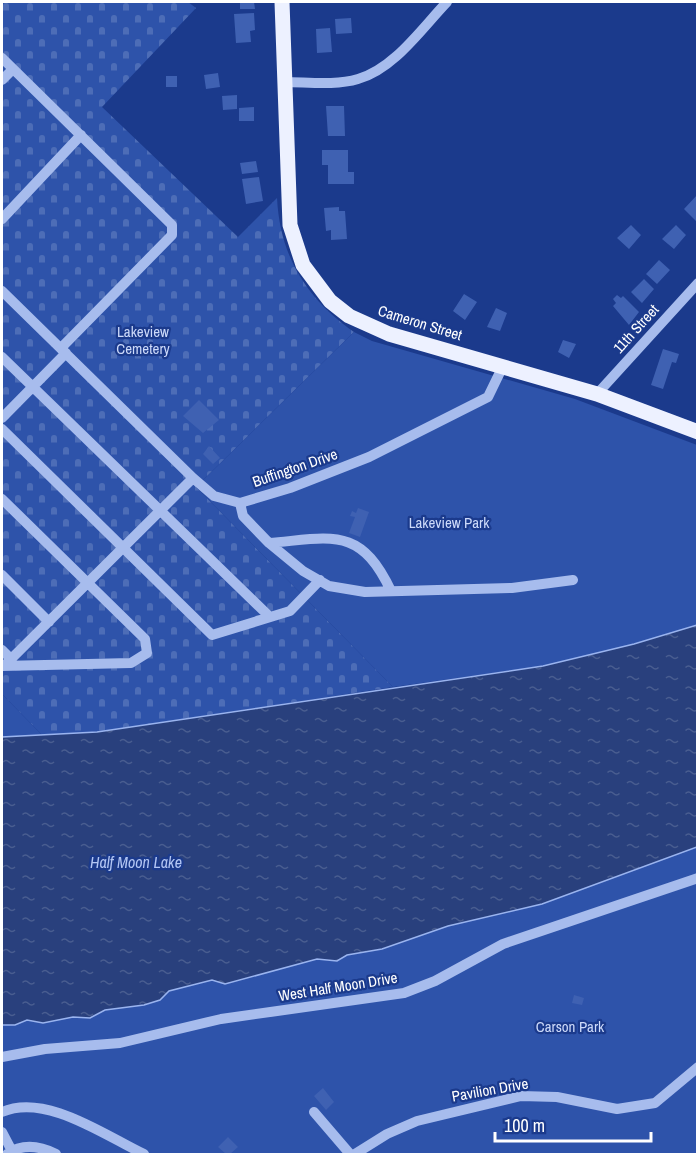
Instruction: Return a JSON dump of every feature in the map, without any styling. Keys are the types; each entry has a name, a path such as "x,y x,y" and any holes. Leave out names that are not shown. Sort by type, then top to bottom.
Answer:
{"main road":[{"name":"Cameron Street","path":"282,2 290,225 303,265 315,283 340,308 367,326 597,394 698,432"}],"street":[{"path":"284,82 357,80 375,72 389,62 447,2"},
{"path":"2,58 169,219 172,230 172,235 2,418"},
{"path":"2,80 13,69"},
{"path":"2,219 81,135"},
{"name":"11th Street","path":"597,394 698,283"},
{"name":"Buffington Drive","path":"2,291 193,478 214,496 240,503 291,488 369,457 488,397 503,366"},
{"path":"2,357 270,617"},
{"path":"2,429 212,635 290,611 320,580"},
{"path":"6,664 193,478"},
{"path":"2,499 145,639 147,653 132,663 123,664 6,664"},
{"path":"240,503 243,516 269,543 303,571 329,586 365,592 512,588 573,580"},
{"path":"269,543 320,538 341,539 365,551 382,573 391,591"},
{"path":"2,575 49,622"},
{"path":"2,650 6,664"},
{"name":"West Half Moon Drive","path":"2,1057 45,1049 120,1043 221,1020 404,993 435,981 503,944 698,878"},
{"name":"Pavilion Drive","path":"355,1155 387,1134 417,1121 521,1096 557,1097 617,1109 655,1103 698,1067"},
{"path":"2,1112 32,1106 57,1111 131,1152 144,1155"},
{"path":"314,1112 350,1155"},
{"path":"2,1132 10,1153 34,1146 57,1155"}],"green space":[{"name":"Lakeview Cemetery","path":"2,2 188,2 196,8 102,107 238,237 277,198 284,239 299,275 323,305 354,332 196,487 393,687 97,732 43,736 2,694"},
{"name":"Lakeview Park","path":"354,332 372,341 575,399 697,445 697,625 634,644 543,666 393,687 196,487"},
{"path":"2,694 43,736 2,737"},
{"name":"Carson Park","path":"697,847 697,1154 2,1154 2,1025 15,1025 27,1020 43,1023 73,1017 90,1018 105,1010 144,1005 160,1000 169,991 212,980 257,975 317,959 337,961 347,955 382,949 448,926 542,904"}],"water":[{"name":"Half Moon Lake","path":"697,625 697,847 542,904 448,926 382,949 347,955 337,961 317,959 225,984 212,980 169,991 160,1000 144,1005 105,1010 90,1018 73,1017 43,1023 27,1020 15,1025 2,1025 2,737 97,732 543,666 634,644"}],"building":[{"path":"240,2 254,2 255,9 240,9"},
{"path":"254,13 255,30 250,31 251,42 236,43 234,14"},
{"path":"351,18 352,33 336,34 335,19"},
{"path":"330,28 332,52 317,53 316,29"},
{"path":"218,73 220,87 206,89 204,75"},
{"path":"166,76 177,76 177,87 166,87"},
{"path":"237,95 237,109 223,110 222,96"},
{"path":"326,106 344,106 345,136 328,136"},
{"path":"254,107 254,121 239,121 239,108"},
{"path":"322,150 348,150 348,172 354,172 354,184 328,184 328,165 322,165"},
{"path":"256,161 258,172 242,174 240,163"},
{"path":"259,177 263,201 246,204 242,179"},
{"path":"698,194 698,223 684,209"},
{"path":"339,207 339,211 345,211 347,239 331,240 331,230 326,231 324,208"},
{"path":"631,225 641,235 629,249 617,238"},
{"path":"676,225 686,235 674,249 662,239"},
{"path":"659,260 670,270 657,284 646,274"},
{"path":"644,279 654,289 642,303 631,292"},
{"path":"464,294 477,302 465,320 453,311"},
{"path":"617,295 621,298 623,296 639,312 629,325 613,306 616,303 613,299"},
{"path":"496,308 507,313 500,331 487,327"},
{"path":"563,340 576,344 569,358 558,352"},
{"path":"663,349 679,354 676,363 672,362 663,389 651,385"},
{"path":"199,400 219,420 203,433 183,416"},
{"path":"209,446 220,458 213,464 203,454"},
{"path":"358,508 369,512 360,537 349,533 355,517 350,516 352,511 356,513"},
{"path":"574,995 584,998 582,1005 572,1003"},
{"path":"323,1088 334,1102 326,1110 314,1096"},
{"path":"228,1137 238,1147 230,1154 226,1154 218,1147"}]}
